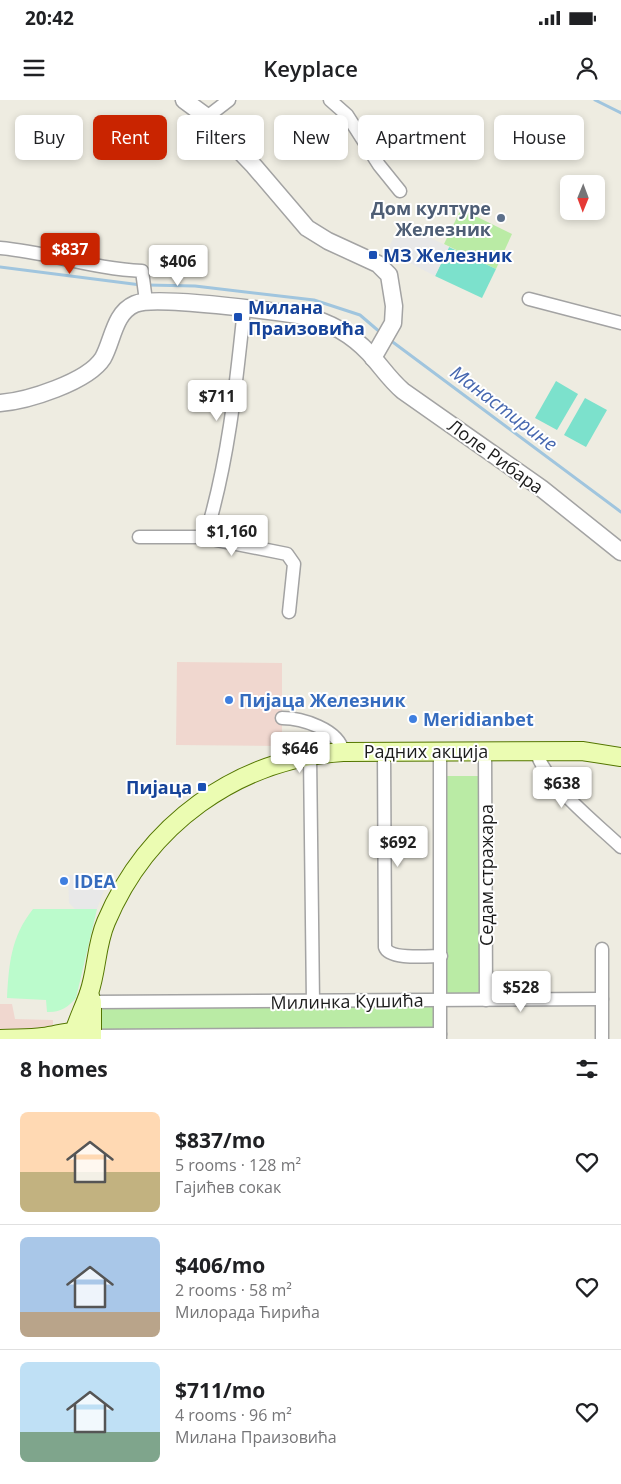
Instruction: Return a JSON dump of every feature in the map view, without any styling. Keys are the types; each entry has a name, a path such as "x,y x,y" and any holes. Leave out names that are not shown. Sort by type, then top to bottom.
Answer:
{"main road":[{"name":"Радних акција","path":"73,1035 90,998 105,924 126,882 149,849 184,814 221,788 267,766 310,755 343,752 536,750 582,751 621,756"},
{"name":"Радних акција","path":"90,998 92,1038"},
{"path":"0,1039 84,1033 92,1038"}],"street":[{"path":"184,100 204,115"},
{"path":"210,115 229,100"},
{"path":"330,100 347,116 379,165 400,190"},
{"path":"248,160 300,221 317,235 378,264 389,275 395,315 391,330 373,358"},
{"path":"0,248 26,251 94,266 142,271 146,297 129,307 122,315 103,357 92,369 71,381 25,400 0,402"},
{"name":"Лоле Рибара","path":"146,297 288,314 322,320 351,338 373,358 391,381 403,391 541,488 621,552"},
{"path":"529,299 621,323"},
{"path":"205,538 220,481 230,430 244,309"},
{"path":"139,537 205,538 289,556 294,564 289,612"},
{"path":"282,718 302,720 324,731 339,742 343,752"},
{"name":"Седам стражара","path":"485,750 486,1000"},
{"path":"536,750 541,766 549,778 621,847"},
{"path":"384,751 384,947 386,951 393,955 441,956"},
{"path":"92,1038 440,1037 440,751"},
{"path":"310,755 313,1002"},
{"path":"602,949 602,1039"},
{"name":"Милинка Кушића","path":"90,998 313,1002 602,999"}],"shaded area":[{"path":"401,223 449,247 435,276 387,251"},
{"path":"449,247 496,269 482,298 435,276"},
{"path":"556,381 578,394 557,430 535,418"},
{"path":"585,398 607,410 586,447 564,435"},
{"name":"Пијаца Железник","path":"177,662 282,663 282,746 176,745"},
{"path":"68,875 110,875 97,909 75,909 69,903"},
{"path":"0,1004 12,1004 15,1019 53,1020 53,1030 0,1037"}],"green space":[{"path":"461,209 512,234 496,269 444,244"},
{"path":"444,776 483,776 484,997 447,997"},
{"path":"33,909 97,909 76,998 67,1007 56,1012 47,1012 46,1000 7,998 12,951 20,930"},
{"path":"434,1004 434,1031 101,1032 100,1006"}],"waterway":[{"path":"595,100 621,113"},
{"name":"Манастирине","path":"0,267 141,285"},
{"name":"Манастирине","path":"147,285 195,286 314,300 360,315 381,333"},
{"name":"Манастирине","path":"390,340 621,512"}],"place":[{"name":"Дом културе Железник","path":"501,218"},
{"name":"МЗ Железник","path":"373,255"},
{"name":"Милана Праизовића","path":"238,317"},
{"name":"Пијаца Железник","path":"229,700"},
{"name":"Meridianbet","path":"413,719"},
{"name":"Пијаца","path":"202,787"},
{"name":"IDEA","path":"64,881"}]}
